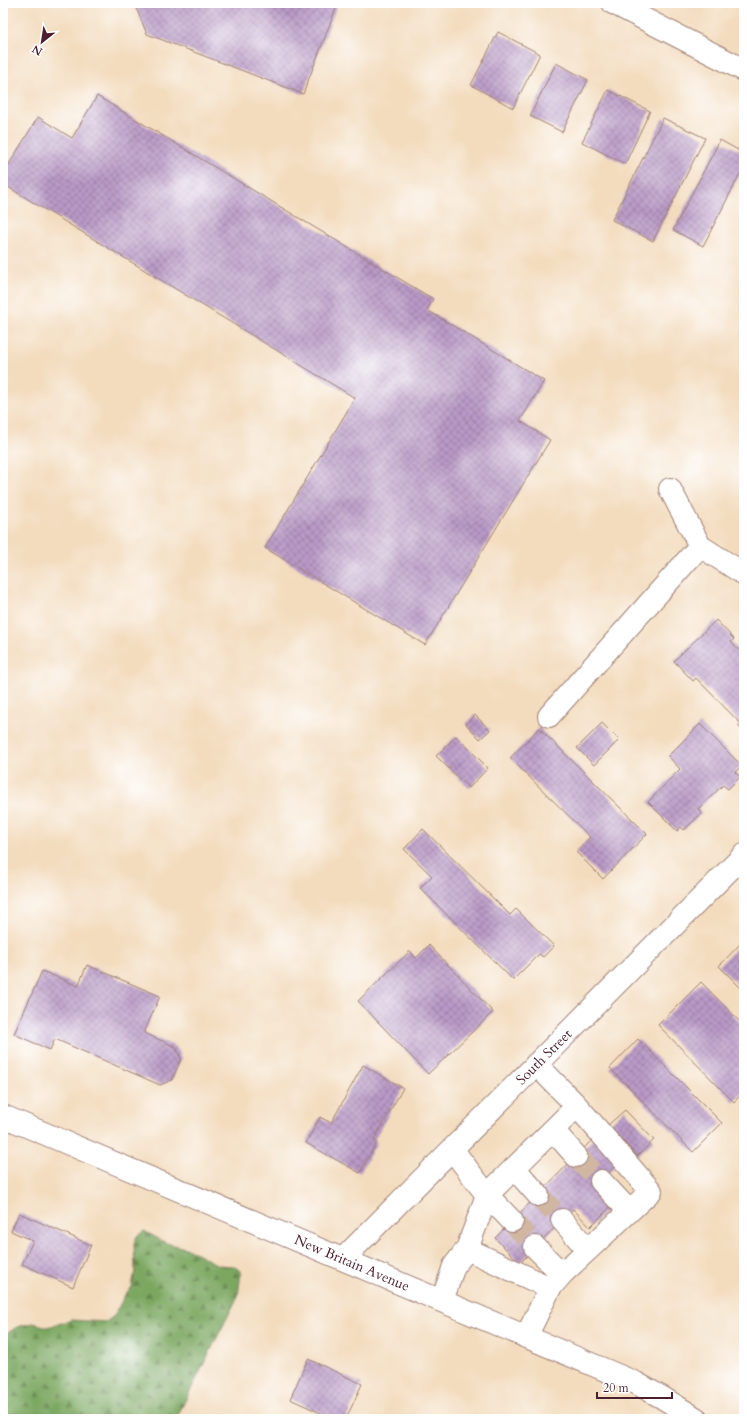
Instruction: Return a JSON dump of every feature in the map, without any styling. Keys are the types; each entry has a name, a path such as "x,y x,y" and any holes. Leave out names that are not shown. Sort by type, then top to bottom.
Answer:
{"street":[{"path":"613,3 744,70"},
{"path":"670,489 700,546 744,574"},
{"path":"549,716 700,546"},
{"name":"South Street","path":"343,1259 744,855"},
{"path":"526,1336 556,1281 651,1191 577,1106 536,1064"},
{"path":"442,1301 454,1266 467,1249 487,1195 577,1106"},
{"name":"New Britain Avenue","path":"3,1116 636,1383 697,1419"},
{"path":"553,1130 576,1156"},
{"path":"452,1149 487,1195 512,1221"},
{"path":"514,1168 538,1195"},
{"path":"601,1181 629,1211"},
{"path":"562,1220 588,1250"},
{"path":"535,1247 556,1281"},
{"path":"467,1249 556,1281"}],"green space":[{"path":"144,1231 166,1243 189,1249 218,1265 234,1266 241,1272 238,1296 176,1419 3,1419 3,1336 17,1327 33,1323 48,1327 72,1320 106,1322 114,1316 126,1293 132,1287 135,1270 134,1244 137,1236"}],"building":[{"path":"134,3 338,3 303,94 147,34"},
{"path":"498,32 540,54 513,108 471,85"},
{"path":"556,63 588,80 562,132 530,116"},
{"path":"608,90 650,111 625,164 582,142"},
{"path":"97,96 433,299 427,310 544,381 520,421 550,440 425,645 265,548 355,398 3,184 3,174 38,117 72,138"},
{"path":"663,118 705,138 653,241 612,220"},
{"path":"720,140 738,150 740,146 744,148 744,176 740,174 703,246 673,230"},
{"path":"716,620 734,639 731,642 744,656 744,732 738,726 741,724 696,678 693,681 674,661"},
{"path":"475,715 490,730 480,739 466,724"},
{"path":"602,723 619,740 594,765 577,748"},
{"path":"700,724 742,766 735,772 740,777 728,789 723,785 698,809 702,813 684,830 681,827 677,831 648,802 680,769 668,756"},
{"path":"539,728 647,834 603,879 576,852 590,837 510,758"},
{"path":"456,736 488,768 469,788 436,756"},
{"path":"423,829 510,915 516,909 554,946 543,957 539,954 513,980 420,888 432,876 404,849"},
{"path":"744,940 744,991 719,966"},
{"path":"429,945 493,1012 428,1074 358,1001 410,951 416,958"},
{"path":"87,965 160,996 144,1033 176,1047 181,1059 172,1080 160,1085 55,1039 50,1050 14,1034 42,971 78,986"},
{"path":"701,982 744,1026 744,1092 734,1102 658,1025"},
{"path":"638,1039 722,1123 693,1152 610,1068"},
{"path":"363,1065 403,1088 374,1140 377,1142 360,1173 306,1143 320,1117 331,1123"},
{"path":"625,1110 654,1140 637,1156 608,1125"},
{"path":"594,1138 619,1162 593,1189 610,1207 590,1227 573,1209 520,1263 495,1238"},
{"path":"19,1213 91,1245 73,1287 22,1264 33,1241 11,1231"},
{"path":"308,1359 362,1384 346,1419 334,1419 290,1399"}],"tunnel":[{"path":"576,1156 601,1181"},
{"path":"538,1195 562,1220"},
{"path":"512,1221 535,1247"}]}
